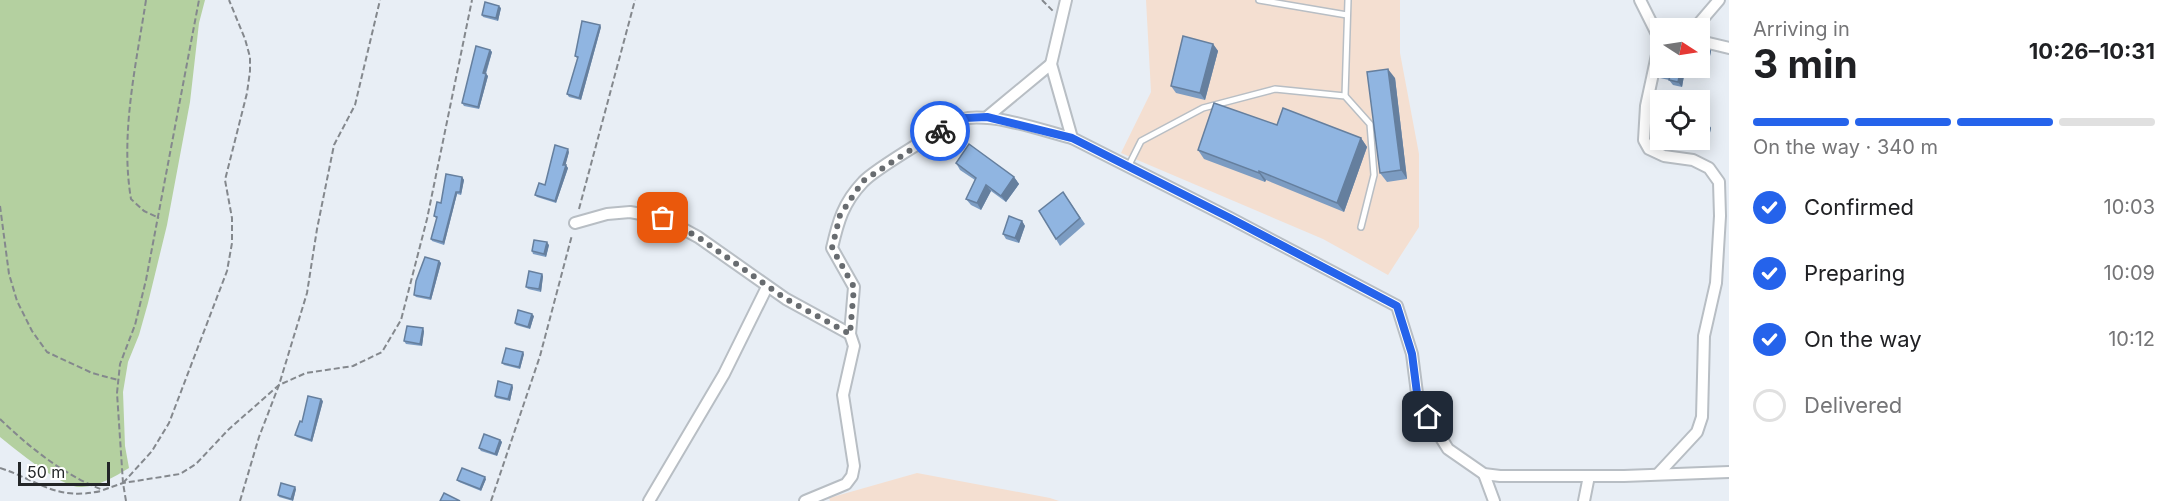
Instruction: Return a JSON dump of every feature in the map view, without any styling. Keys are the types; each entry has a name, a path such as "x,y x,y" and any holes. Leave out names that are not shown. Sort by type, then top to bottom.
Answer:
{"street":[{"path":"1066,0 1051,64 1072,138"},
{"path":"1640,0 1650,20"},
{"path":"1704,18 1719,0"},
{"path":"1710,44 1729,48"},
{"path":"987,117 1051,64"},
{"path":"1652,78 1646,106 1644,140 1649,149 1664,156 1694,160 1709,168 1719,182 1724,216 1716,283 1704,336 1702,417 1697,432 1658,474"},
{"path":"805,501 846,484 852,476 854,466 843,395 854,346 850,334 854,287 832,248 840,215 863,181 926,138 964,118 987,117 1072,138 1397,306 1412,354 1418,401 1448,448 1484,474 1588,476 1729,471"},
{"path":"575,223 607,214 630,212 663,218 698,237 786,299 850,334"},
{"path":"649,501 724,374 767,287"},
{"path":"1484,474 1494,501"},
{"path":"1584,501 1588,476"}],"lane":[{"path":"1259,0 1347,15"},
{"path":"1345,96 1348,0"},
{"path":"1128,166 1141,141 1203,108 1275,89 1345,96 1370,124 1374,174 1361,227"}],"path":[{"path":"146,0 130,114 128,183 131,200 144,211 159,218"},
{"path":"126,501 117,393 120,364 135,325 146,280 199,0"},
{"path":"123,483 152,451 169,423 227,271 232,243 232,218 225,180 247,93 250,71 250,57 245,39 229,0"},
{"path":"240,501 307,294 334,145 355,105 380,0"},
{"path":"0,468 55,494 73,497 89,495 123,483 180,474 196,464 228,430 279,385 306,373 354,366 382,352 401,320 427,219 472,0"},
{"path":"491,501 540,356 635,0"},
{"path":"0,206 9,274 17,301 32,331 47,352 92,373 118,380"},
{"path":"0,419 30,448 87,484 103,490"}],"shaded area":[{"path":"1146,0 1400,0 1400,53 1419,154 1419,227 1388,275 1323,239 1121,153 1151,92"},
{"path":"917,473 1059,501 830,501 829,498"}],"green space":[{"path":"0,0 205,0 199,23 190,102 167,225 139,335 128,362 123,392 125,446 129,468 94,485 82,487 63,482 0,437"}],"building":[{"path":"485,2 499,6 496,18 482,15"},
{"path":"582,21 600,25 579,98 567,94 578,57 575,56"},
{"path":"1183,36 1213,44 1200,93 1171,86"},
{"path":"476,46 490,50 483,73 486,74 478,107 462,103"},
{"path":"1388,69 1401,170 1380,173 1367,72"},
{"path":"1670,78 1679,78 1678,82 1669,80"},
{"path":"1214,103 1277,125 1283,108 1361,138 1337,203 1259,171 1259,173 1198,150"},
{"path":"969,144 1014,177 1001,196 986,185 977,203 966,199 976,178 956,163"},
{"path":"555,145 568,149 563,165 566,165 555,201 535,195 539,183 545,185"},
{"path":"446,174 462,177 460,192 456,192 443,242 431,239 437,217 434,216 437,202 441,203"},
{"path":"1063,192 1080,218 1056,239 1039,211"},
{"path":"1009,216 1022,221 1015,238 1003,234"},
{"path":"534,240 547,242 544,254 532,251"},
{"path":"425,257 439,261 430,298 414,295 416,281"},
{"path":"529,271 542,274 539,289 526,287"},
{"path":"518,310 532,314 528,327 515,323"},
{"path":"407,326 423,328 420,344 404,341"},
{"path":"506,348 523,352 519,367 502,363"},
{"path":"498,381 512,385 508,399 495,396"},
{"path":"308,396 321,399 311,440 295,435 300,421 302,422"},
{"path":"484,434 500,440 495,454 479,448"},
{"path":"462,468 485,477 480,489 457,480"},
{"path":"281,483 295,487 291,499 278,495"},
{"path":"444,493 460,501 440,501"}],"way so far":[{"path":"663,218 698,237 786,299 850,334 854,287 832,248 840,215 863,181 940,131"}],"route":[{"path":"940,131 964,118 987,117 1072,138 1397,306 1412,354 1418,401 1428,417"}]}
